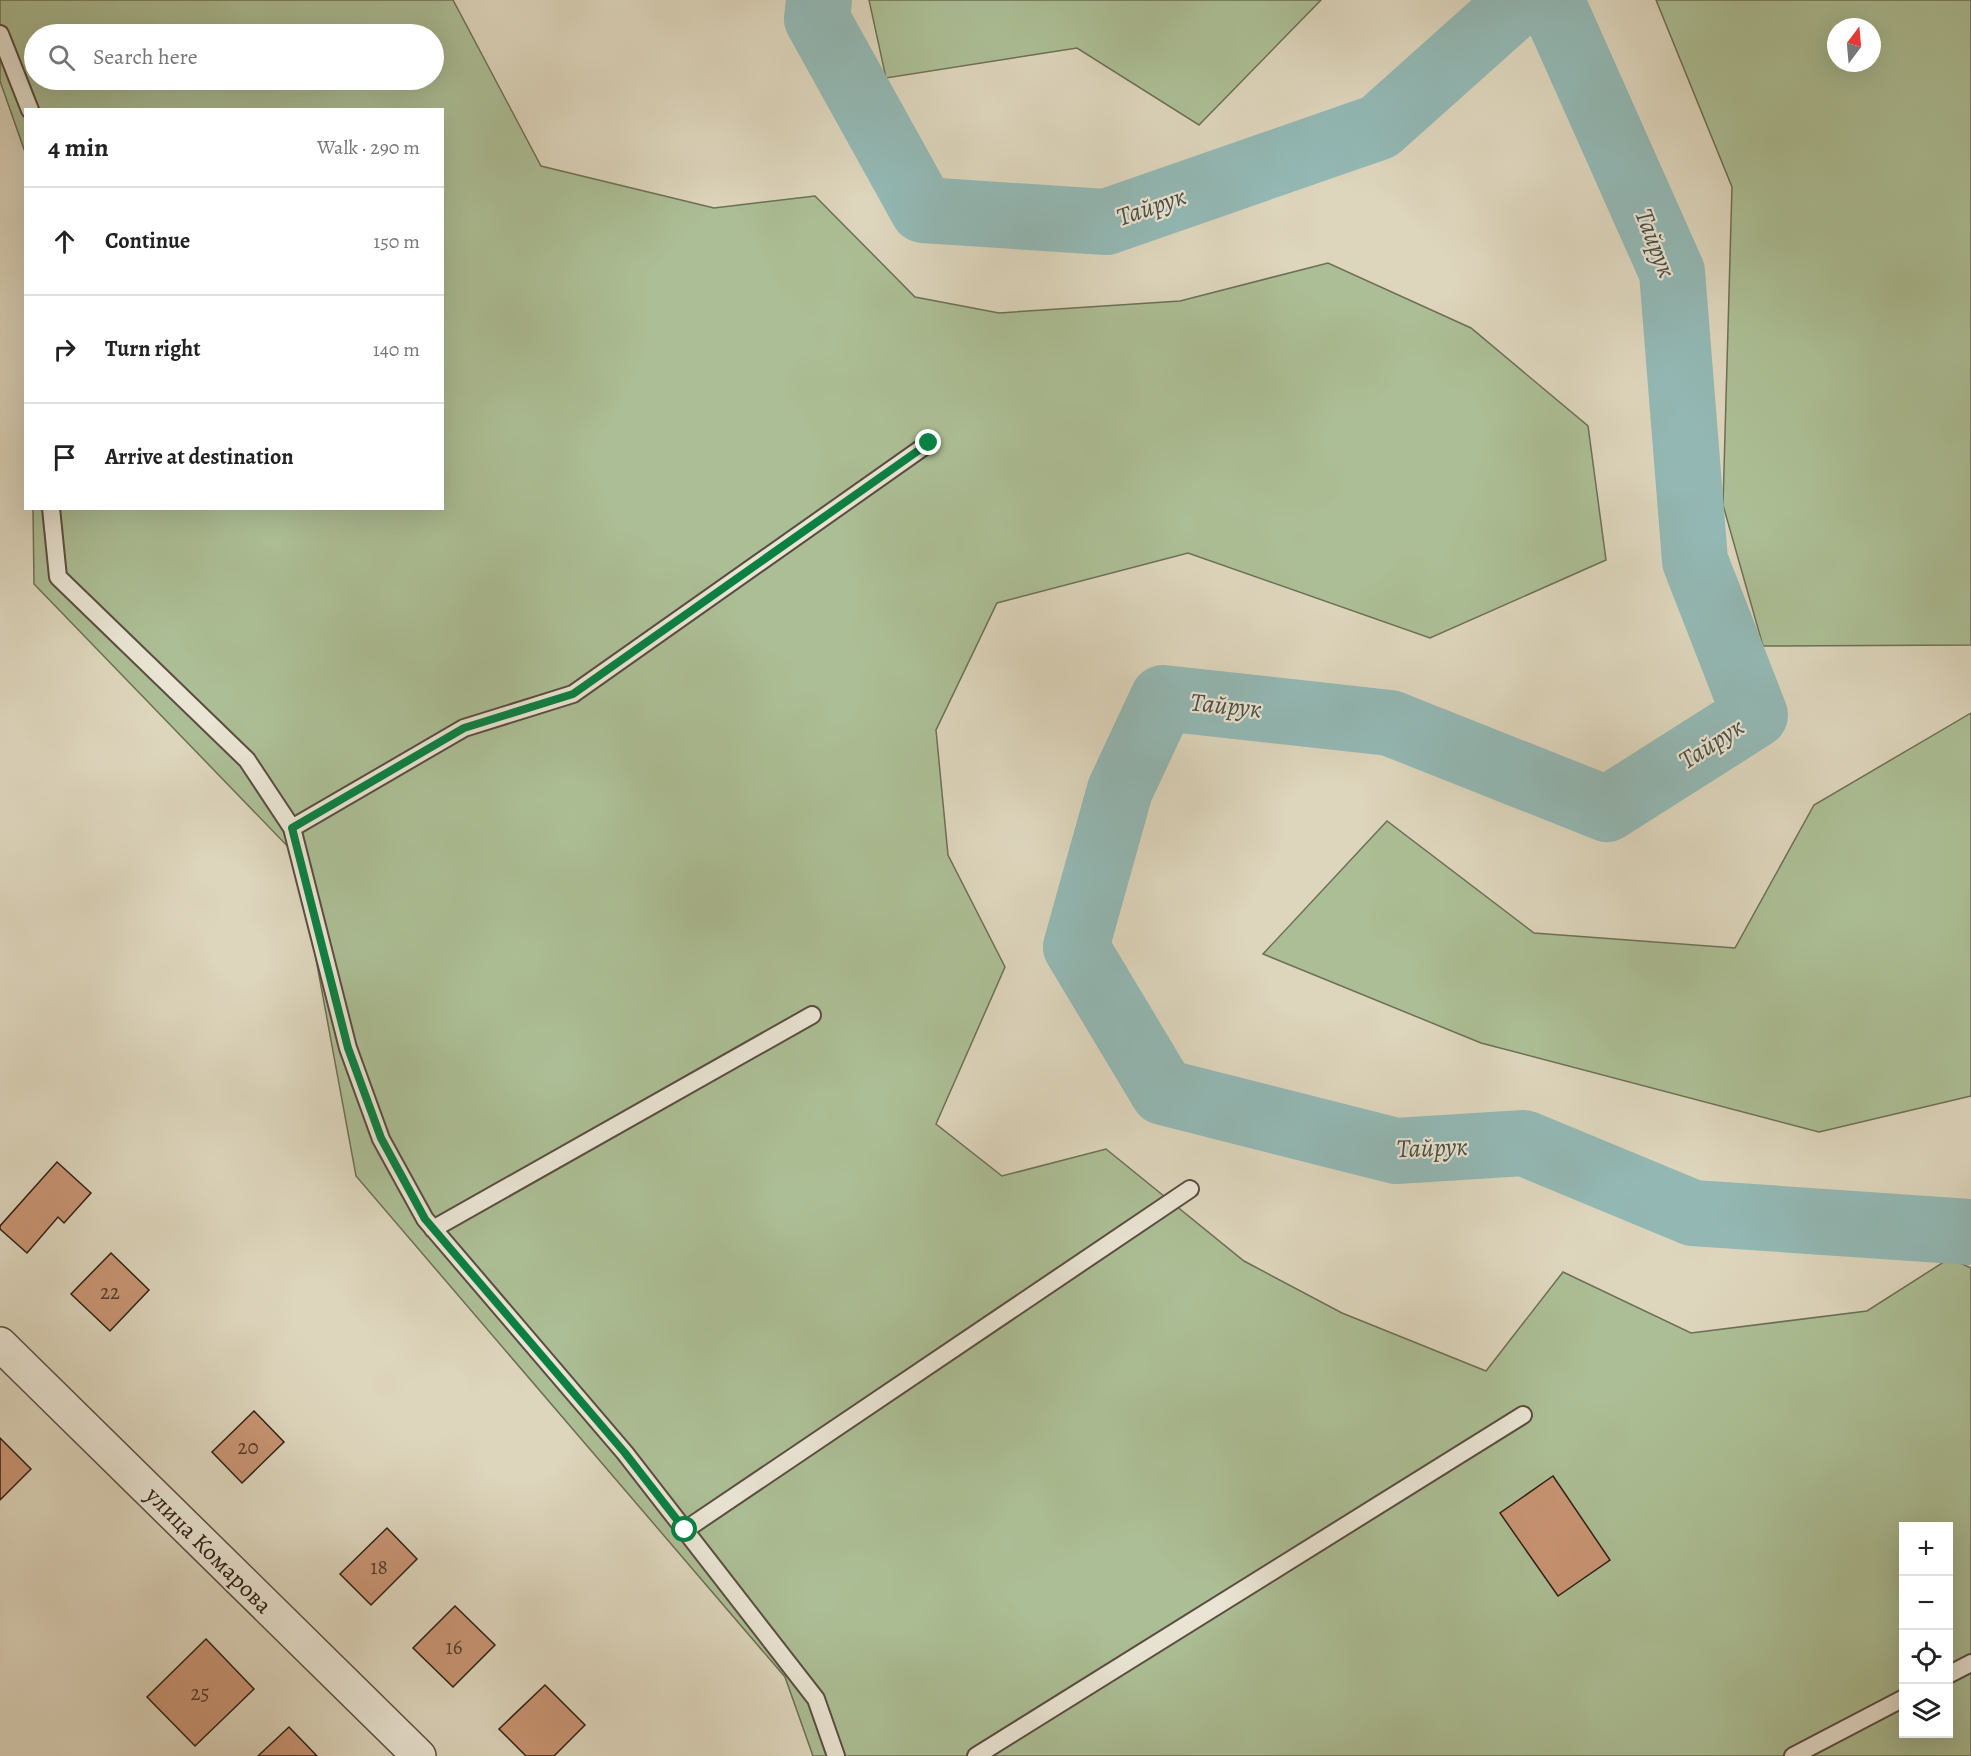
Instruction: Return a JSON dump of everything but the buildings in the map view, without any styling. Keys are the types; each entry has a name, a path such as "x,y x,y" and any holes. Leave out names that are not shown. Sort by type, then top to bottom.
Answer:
{"street":[{"name":"улица Комарова","path":"0,1344 418,1756"}],"lane":[{"path":"0,34 29,108"},
{"path":"292,828 464,728 573,694 929,443"},
{"path":"51,510 58,577 247,760 292,828 348,1048 381,1138 425,1219 625,1453 816,1700 836,1756"},
{"path":"433,1229 812,1015"},
{"path":"685,1530 1190,1189"},
{"path":"976,1756 1522,1415"},
{"path":"1953,1672 1971,1663"},
{"path":"1793,1756 1899,1701"}],"green space":[{"path":"0,0 453,0 541,166 714,208 815,196 915,297 999,313 1180,301 1328,263 1471,328 1588,426 1606,560 1430,638 1188,553 997,603 936,730 948,855 1005,967 936,1124 1002,1176 1106,1149 1244,1261 1342,1313 1486,1371 1563,1272 1691,1333 1867,1311 1950,1258 1971,1268 1971,1756 813,1756 785,1677 356,1176 297,856 34,584 33,510 444,510 444,108 24,108 24,149 0,81"},
{"path":"869,0 1321,0 1199,125 1077,48 886,78"},
{"path":"1656,0 1971,0 1971,645 1763,646 1723,505 1732,187"},
{"path":"1971,713 1971,1096 1819,1132 1481,1043 1263,954 1387,821 1534,933 1735,948 1814,805"}],"waterway":[{"name":"Тайрук","path":"819,0 817,19 923,210 1106,222 1379,127 1521,0"},
{"name":"Тайрук","path":"1551,0 1672,272 1695,561 1755,715 1607,809 1390,723 1163,698 1120,790 1076,947 1163,1092 1396,1151 1524,1143 1693,1213 1971,1232"}],"route":[{"path":"685,1530 625,1453 425,1219 381,1138 348,1048 292,828 464,728 573,694 929,443"}]}
